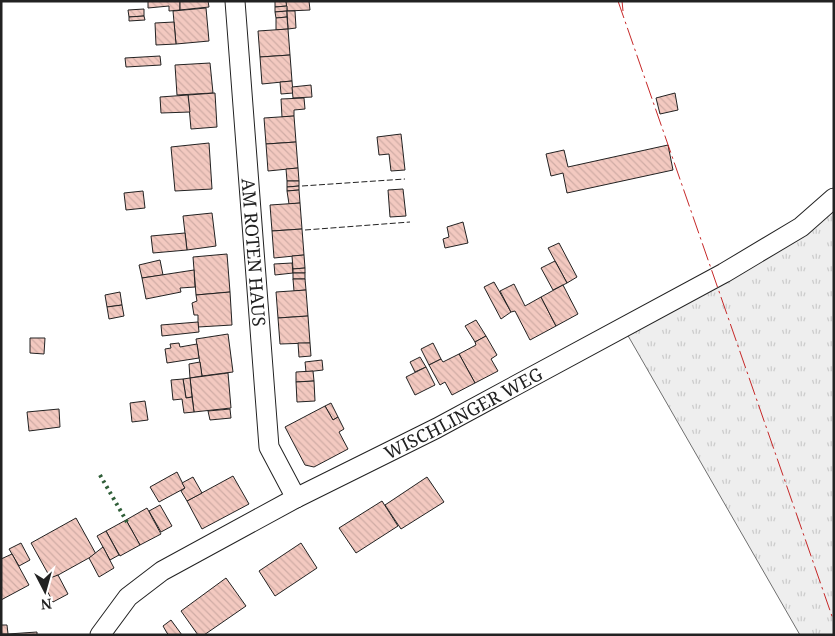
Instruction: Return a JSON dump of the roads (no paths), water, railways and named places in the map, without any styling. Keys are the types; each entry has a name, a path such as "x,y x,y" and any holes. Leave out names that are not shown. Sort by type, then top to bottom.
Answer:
{"street":[{"name":"AM ROTEN HAUS","path":"235,1 269,447 296,498"},
{"name":"WISCHLINGER WEG","path":"100,635 128,598 162,571 296,498 437,428 724,273 801,226 834,198"}]}
